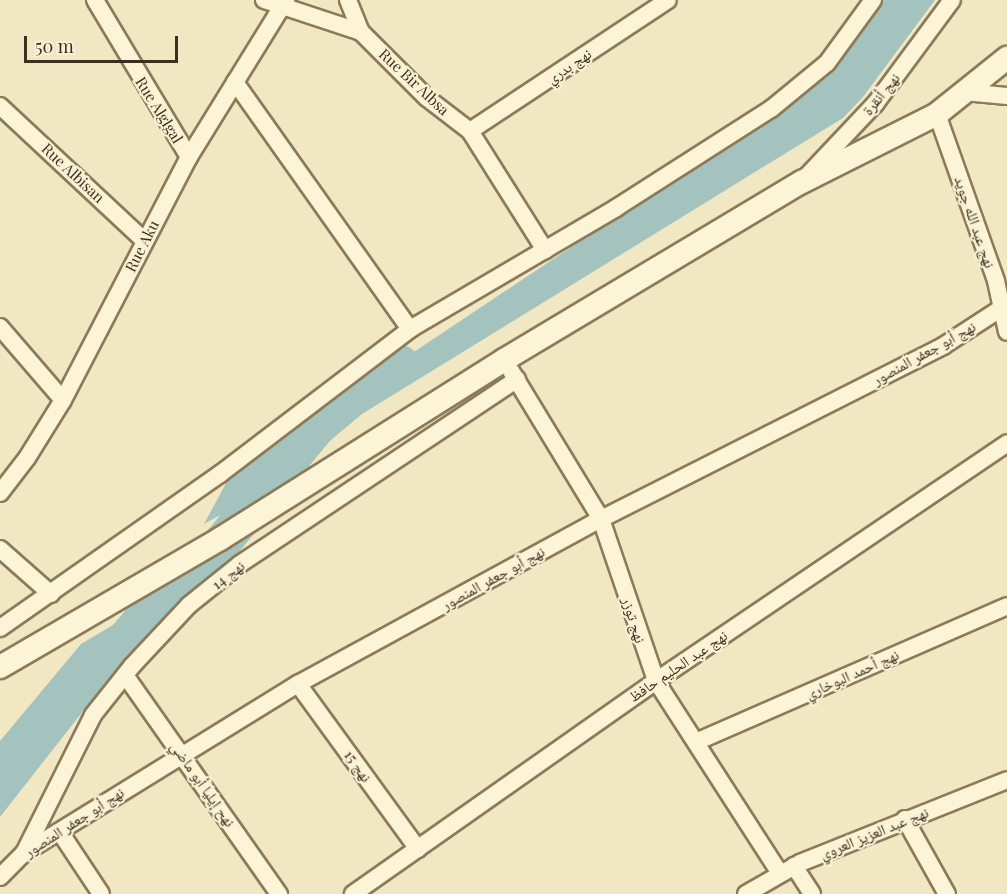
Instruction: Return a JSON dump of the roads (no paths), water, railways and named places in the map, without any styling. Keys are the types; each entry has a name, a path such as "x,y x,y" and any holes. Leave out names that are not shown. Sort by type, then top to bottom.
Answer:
{"main road":[{"path":"0,667 220,538 504,360 802,182 937,114 1007,58"}],"street":[{"name":"Rue Alglgal","path":"95,0 189,157"},
{"path":"264,0 285,3 361,32"},
{"name":"Rue Bir Albsa","path":"348,0 361,32 427,98 470,131 545,250"},
{"name":"نهج بدري","path":"470,131 668,0"},
{"path":"0,628 220,474 410,329 545,250 771,109 827,63 873,0"},
{"name":"نهج أنقرة","path":"802,182 875,104 952,0"},
{"name":"Rue Aku","path":"0,493 27,458 63,400 189,157 285,3"},
{"path":"235,82 410,329"},
{"path":"964,92 1007,96"},
{"name":"Rue Albisan","path":"0,106 145,241"},
{"name":"نهج عبد الله جويد","path":"937,114 1001,280 1007,332"},
{"name":"نهج أبو جعفر المنصور","path":"0,877 24,853 60,832 181,752 298,684 602,519 943,346 1003,307"},
{"path":"0,327 63,400"},
{"name":"نهج توزر","path":"504,360 602,519 656,681 786,869 812,894"},
{"name":"نهج 14","path":"24,853 93,716 125,675 189,605 240,564 517,379"},
{"name":"نهج عبد الحليم حافظ","path":"359,893 656,681 1007,443"},
{"path":"0,549 51,594"},
{"name":"نهج أحمد البوخاري","path":"696,742 1007,606"},
{"name":"نهح إيليا أبو ماضي","path":"125,675 279,894"},
{"name":"نهج 15","path":"298,684 418,849"},
{"name":"نهج عبد العزيز العروي","path":"746,894 786,869 905,819 1004,787"},
{"path":"905,819 947,894"},
{"path":"60,832 100,894"}],"water":[{"path":"878,0 935,0 863,97 843,118 362,414 282,481 204,524 231,474 796,97"},
{"path":"245,543 113,673 0,817 0,741 81,644 113,625 130,605"}],"waterway":[{"path":"151,607 222,543 336,403 400,364"}]}
